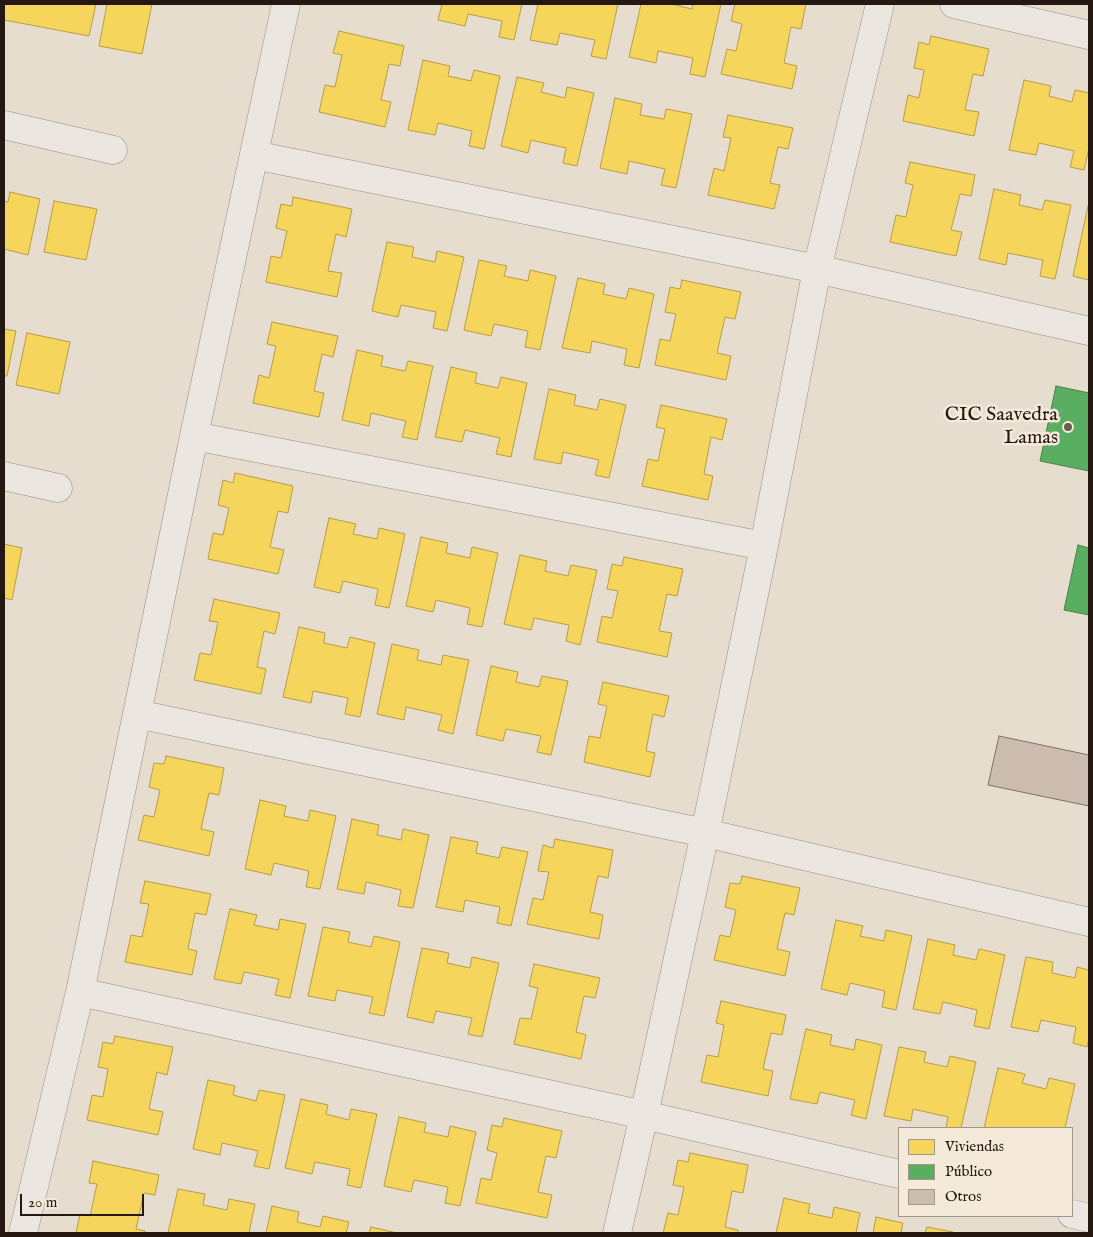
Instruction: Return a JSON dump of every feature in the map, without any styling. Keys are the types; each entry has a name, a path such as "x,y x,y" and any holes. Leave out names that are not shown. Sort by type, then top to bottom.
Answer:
{"street":[{"path":"23,1233 80,992 194,436 286,4"},
{"path":"617,1233 705,833 764,546 817,270 880,4"},
{"path":"954,4 1089,35"},
{"path":"4,125 113,150"},
{"path":"254,155 817,270 1089,331"},
{"path":"194,436 764,546"},
{"path":"4,476 58,488"},
{"path":"137,714 705,833 1089,922"},
{"path":"80,992 644,1114 898,1174"},
{"path":"1073,1214 1089,1218"}],"building: Viviendas":[{"path":"4,4 96,4 89,36 4,20"},
{"path":"107,4 152,4 142,54 99,46"},
{"path":"442,4 522,4 514,40 499,37 502,21 468,14 465,26 438,20"},
{"path":"538,4 618,4 606,59 591,56 595,40 560,33 557,45 530,40"},
{"path":"641,4 671,4 692,9 693,4 721,4 705,77 690,74 693,58 658,51 656,63 629,57"},
{"path":"735,4 806,4 801,29 791,27 784,63 797,66 792,89 721,74 727,49 736,51 742,24 731,21"},
{"path":"339,31 404,46 400,66 389,64 381,100 391,102 385,127 319,112 325,85 335,87 342,55 333,53"},
{"path":"931,36 989,49 983,76 973,74 965,110 979,112 974,136 903,121 908,95 919,98 924,70 914,68 919,42 929,45"},
{"path":"423,60 450,66 448,76 471,81 474,70 500,76 484,149 469,146 472,131 438,123 435,135 408,130"},
{"path":"517,77 544,83 541,92 565,98 567,87 594,93 577,166 563,163 566,148 531,140 528,153 501,146"},
{"path":"1024,80 1051,86 1049,96 1072,102 1075,90 1089,93 1089,148 1084,170 1070,167 1074,151 1039,143 1036,155 1009,150"},
{"path":"615,98 642,104 640,115 664,119 666,109 692,114 676,188 661,185 665,169 629,161 627,174 600,168"},
{"path":"728,115 793,128 788,149 778,147 770,183 780,185 774,209 708,195 714,168 724,171 731,138 723,137"},
{"path":"910,162 975,175 971,196 960,194 951,230 962,232 956,256 890,242 896,215 906,217 913,185 905,183"},
{"path":"994,189 1021,195 1019,205 1042,210 1045,200 1071,205 1055,279 1040,276 1043,260 1008,253 1006,265 979,259"},
{"path":"10,192 40,199 28,255 4,249 4,201 8,202"},
{"path":"293,197 352,209 346,237 336,234 328,271 342,273 337,297 266,282 271,256 281,258 287,231 276,228 281,204 292,206"},
{"path":"54,201 97,209 86,260 44,252"},
{"path":"1089,207 1089,280 1073,276"},
{"path":"387,242 414,247 412,257 435,262 437,251 464,257 447,331 433,328 436,312 401,305 398,317 372,311"},
{"path":"479,260 507,266 504,276 528,281 530,270 556,276 540,350 525,347 528,331 494,324 491,336 464,330"},
{"path":"578,278 605,284 603,294 626,299 629,288 654,294 639,368 624,365 627,349 592,341 590,353 562,348"},
{"path":"682,280 741,292 735,319 725,317 717,353 731,356 726,380 655,365 660,339 670,341 676,314 665,312 670,287 680,289"},
{"path":"272,322 338,336 333,357 322,354 314,391 324,393 319,417 253,403 259,375 269,378 276,346 267,344"},
{"path":"4,329 16,331 7,376 4,376"},
{"path":"27,333 70,342 59,394 16,385"},
{"path":"357,350 383,356 381,366 405,371 408,361 433,366 417,440 402,437 406,421 371,413 369,426 342,420"},
{"path":"451,367 477,373 475,383 498,388 501,377 527,383 511,457 496,454 500,438 465,430 462,442 435,437"},
{"path":"549,389 576,395 574,405 597,410 600,399 626,405 609,478 595,475 599,460 563,452 561,464 534,459"},
{"path":"661,405 727,419 722,440 711,437 704,474 713,476 708,500 642,486 648,459 658,461 665,429 656,427"},
{"path":"235,473 293,486 288,513 278,511 270,547 284,550 278,574 208,559 213,533 223,535 229,508 218,505 223,480 233,483"},
{"path":"329,518 356,524 353,534 377,539 379,528 405,534 389,608 375,605 378,589 343,581 340,593 314,587"},
{"path":"421,537 448,543 446,553 470,558 472,547 498,553 482,627 467,624 470,608 436,600 433,612 406,606"},
{"path":"4,544 22,548 12,600 4,598"},
{"path":"520,555 547,561 545,571 568,576 571,565 597,570 580,645 566,641 569,625 534,618 531,630 504,624"},
{"path":"624,557 683,569 677,596 667,594 659,631 672,633 667,657 597,642 602,616 612,618 618,591 607,589 612,564 622,566"},
{"path":"214,599 280,613 275,634 264,631 257,667 266,669 261,694 194,680 200,653 211,655 218,622 209,621"},
{"path":"299,627 325,633 324,643 347,648 350,637 375,643 360,717 345,714 348,698 313,691 311,703 283,697"},
{"path":"392,644 419,650 417,660 441,665 443,655 469,660 453,734 438,730 442,715 406,707 404,720 377,714"},
{"path":"491,666 518,672 516,682 539,687 542,676 568,681 551,755 537,752 541,736 506,729 503,741 476,735"},
{"path":"603,682 669,696 664,717 653,714 646,751 655,753 650,777 584,762 589,736 600,738 607,706 598,704"},
{"path":"166,756 224,768 219,795 209,793 201,829 214,832 209,856 138,840 144,815 154,817 160,790 149,787 154,763 164,764"},
{"path":"260,800 286,806 284,816 308,821 310,810 336,816 320,889 306,887 309,871 274,863 271,875 245,869"},
{"path":"352,819 379,825 377,835 401,840 403,829 429,835 413,908 398,906 401,890 366,882 364,894 337,889"},
{"path":"451,837 478,842 476,853 499,858 502,847 528,852 511,926 497,923 500,907 465,900 463,912 436,907"},
{"path":"555,839 613,850 608,878 598,876 590,912 603,915 599,939 527,924 533,898 543,900 549,872 538,871 543,845 553,848"},
{"path":"742,876 800,888 794,915 785,913 777,949 790,952 785,976 714,960 720,935 730,937 736,910 725,907 730,883 740,884"},
{"path":"145,881 211,894 206,915 195,913 188,949 197,951 192,975 125,962 131,935 142,937 149,904 140,903"},
{"path":"230,909 257,915 254,925 278,930 280,919 306,924 290,998 275,995 279,979 244,972 241,984 214,979"},
{"path":"836,920 863,926 860,936 884,941 886,930 912,936 896,1010 882,1007 885,991 850,983 847,995 821,989"},
{"path":"323,927 350,932 348,942 371,947 374,936 400,942 384,1016 369,1013 373,997 337,990 335,1001 308,996"},
{"path":"928,939 955,945 953,955 976,960 979,949 1005,955 989,1029 974,1026 977,1010 943,1002 940,1014 913,1009"},
{"path":"422,948 449,953 447,963 470,968 472,957 499,963 482,1037 468,1034 472,1018 436,1011 433,1023 407,1017"},
{"path":"1026,957 1053,962 1052,973 1075,978 1077,967 1089,970 1089,1038 1087,1047 1073,1043 1076,1027 1041,1020 1038,1032 1011,1027"},
{"path":"534,964 600,978 595,998 584,996 576,1032 586,1035 581,1059 514,1044 520,1018 531,1019 538,988 529,986"},
{"path":"721,1001 786,1015 782,1035 771,1033 763,1069 773,1071 768,1096 701,1082 707,1055 718,1057 724,1025 716,1023"},
{"path":"806,1029 832,1035 830,1045 854,1050 856,1039 882,1045 866,1119 851,1115 855,1100 820,1092 817,1104 790,1099"},
{"path":"115,1036 173,1047 167,1075 157,1072 149,1109 163,1112 158,1135 87,1120 92,1095 103,1097 108,1069 98,1067 103,1042 113,1044"},
{"path":"899,1047 926,1052 924,1062 947,1067 950,1056 976,1062 961,1127 946,1127 948,1117 913,1109 911,1121 884,1116"},
{"path":"998,1068 1025,1074 1022,1083 1046,1089 1049,1078 1075,1084 1065,1127 984,1127"},
{"path":"208,1080 235,1086 233,1095 256,1101 259,1090 285,1095 269,1169 254,1166 258,1151 222,1143 220,1155 193,1149"},
{"path":"301,1099 328,1105 326,1114 349,1120 351,1109 377,1114 361,1188 347,1185 350,1169 315,1162 312,1174 285,1168"},
{"path":"399,1117 426,1123 424,1132 448,1137 450,1126 476,1132 460,1206 445,1203 448,1187 414,1180 411,1192 384,1186"},
{"path":"504,1118 562,1131 556,1158 546,1156 538,1192 552,1195 547,1218 476,1203 481,1178 491,1180 497,1153 487,1150 492,1125 502,1127"},
{"path":"690,1153 748,1165 743,1193 732,1191 725,1227 738,1230 738,1233 663,1233 668,1213 678,1215 684,1187 673,1185 678,1160 688,1162"},
{"path":"93,1161 159,1175 155,1195 144,1193 136,1229 145,1231 145,1233 76,1233 80,1214 90,1216 97,1184 89,1183"},
{"path":"178,1189 205,1194 203,1205 227,1210 229,1199 255,1204 249,1233 168,1233"},
{"path":"784,1198 810,1204 808,1213 832,1218 834,1207 860,1213 856,1233 776,1233"},
{"path":"272,1206 299,1212 297,1222 320,1227 323,1216 349,1222 346,1233 266,1233"},
{"path":"876,1217 903,1223 901,1232 904,1233 873,1233"},
{"path":"371,1227 397,1233 369,1233"},
{"path":"927,1227 953,1232 925,1233"}],"building: Público":[{"name":"CIC Saavedra Lamas","path":"1056,386 1089,393 1089,471 1040,461"},
{"path":"1078,545 1089,548 1089,615 1064,610"}],"building: Otros":[{"path":"999,736 1089,755 1089,806 988,785"}],"place":[{"name":"CIC Saavedra Lamas","path":"1068,427"}]}
